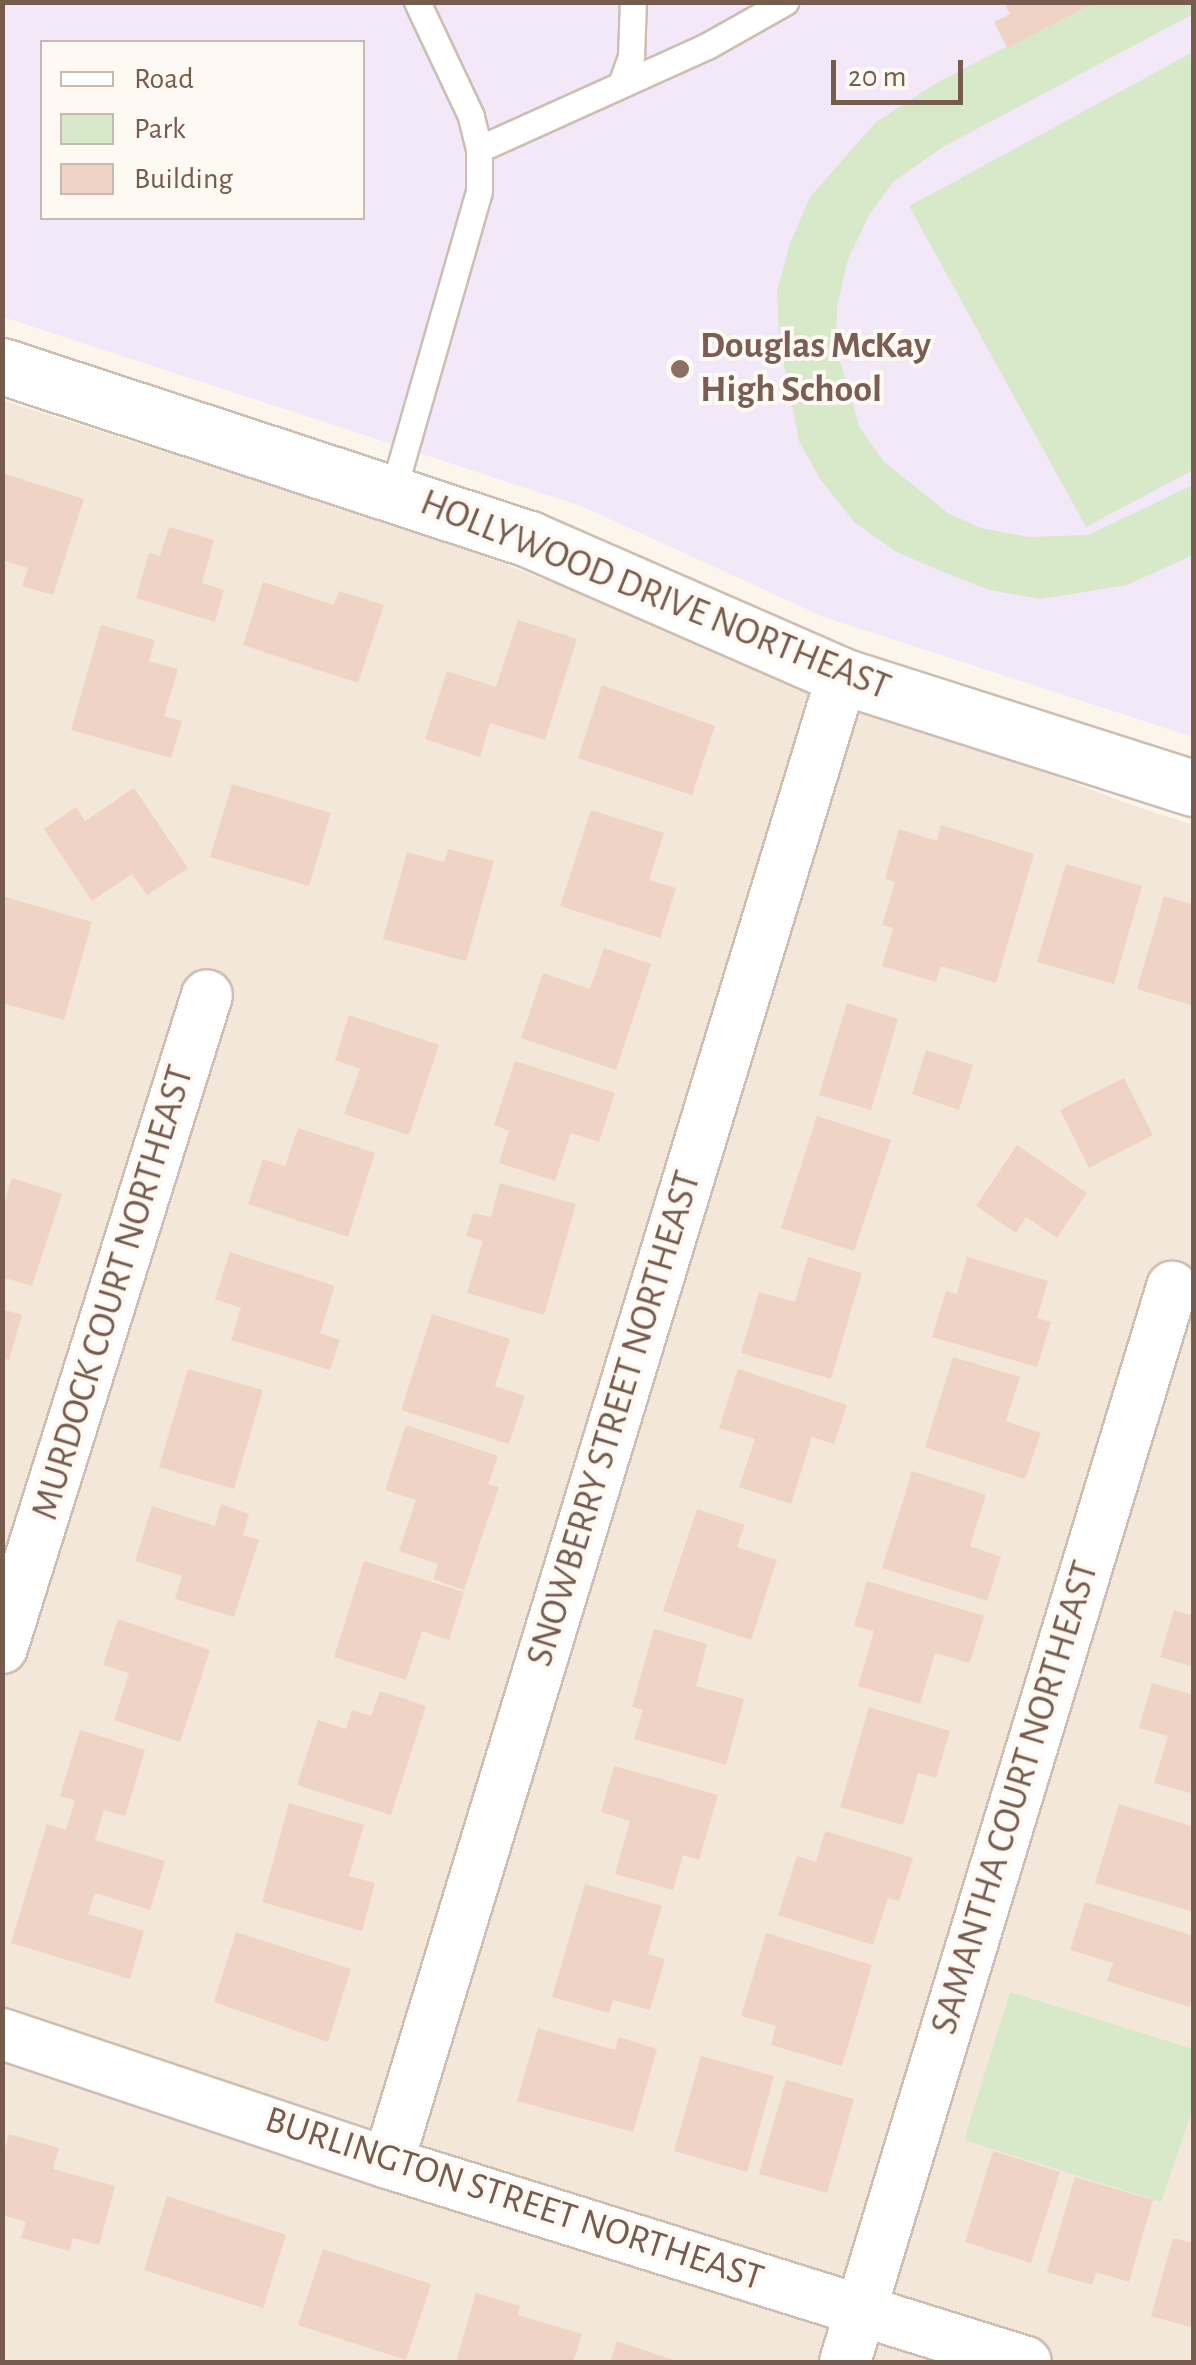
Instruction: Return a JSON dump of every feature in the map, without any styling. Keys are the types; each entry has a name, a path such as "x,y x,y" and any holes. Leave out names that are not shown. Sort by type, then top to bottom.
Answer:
{"street":[{"name":"HOLLYWOOD DRIVE NORTHEAST","path":"2,366 393,491 576,556 842,676 1194,788"},
{"name":"SNOWBERRY STREET NORTHEAST","path":"388,2162 842,676"},
{"name":"MURDOCK COURT NORTHEAST","path":"2,1648 208,995"},
{"name":"SAMANTHA COURT NORTHEAST","path":"845,2362 1172,1287"},
{"name":"BURLINGTON STREET NORTHEAST","path":"2,2034 388,2162 1026,2362"}],"lane":[{"path":"393,491 479,191 479,149 471,116 417,2"},
{"path":"621,84 631,56 633,2"},
{"path":"479,149 707,46 785,2"}],"shaded area":[{"name":"Douglas McKay High School","path":"3,3 1193,3 1193,737 824,617 581,506 3,317"},
{"path":"2,400 439,539 1126,803 1193,825 1193,2362 3,2362"}],"green space":[{"path":"1091,3 1193,3 1193,14 943,147 894,181 869,215 847,262 837,308 836,347 859,426 883,461 948,513 981,528 1029,537 1088,535 1193,485 1193,555 1127,585 1041,599 989,590 936,569 895,551 854,522 820,479 799,441 779,339 777,292 789,246 810,197 876,122 938,82"},
{"path":"1193,52 1193,470 1086,527 909,206"},
{"path":"1010,1992 1193,2049 1193,2108 1161,2202 964,2140"}],"building":[{"path":"1004,2 1096,2 1007,48 994,22 1010,14"},
{"path":"2,473 84,499 53,595 22,586 28,568 2,560"},
{"path":"169,527 214,540 202,583 224,590 215,622 136,598 149,553 160,556"},
{"path":"263,582 334,605 339,591 384,605 358,683 243,645"},
{"path":"518,620 577,639 545,740 490,723 480,757 425,739 447,671 496,687"},
{"path":"101,625 155,640 149,661 178,669 164,716 182,721 171,758 71,730"},
{"path":"602,685 715,726 692,795 578,758"},
{"path":"232,784 331,813 309,886 210,857"},
{"path":"134,788 188,868 147,895 132,874 92,901 44,829 76,807 85,821"},
{"path":"591,810 664,833 649,880 676,888 660,938 560,906"},
{"path":"941,825 1034,854 996,983 941,966 936,982 882,966 893,928 882,925 895,882 885,879 899,829 937,841"},
{"path":"448,849 494,861 466,961 383,939 407,852 444,862"},
{"path":"1066,864 1142,886 1114,984 1037,962"},
{"path":"2,896 92,922 64,1020 2,1003"},
{"path":"1164,896 1194,905 1194,1006 1137,989"},
{"path":"604,948 651,964 616,1070 521,1038 543,973 590,989"},
{"path":"847,1003 898,1019 871,1110 819,1095"},
{"path":"349,1015 439,1045 409,1135 344,1114 360,1069 335,1060"},
{"path":"926,1050 973,1065 959,1110 912,1094"},
{"path":"515,1061 615,1093 599,1142 571,1133 555,1181 499,1163 509,1131 494,1125"},
{"path":"1124,1078 1153,1135 1089,1168 1060,1110"},
{"path":"817,1116 891,1140 854,1251 781,1228"},
{"path":"298,1128 375,1153 348,1237 248,1204 263,1159 285,1166"},
{"path":"1017,1145 1087,1193 1057,1238 1026,1217 1016,1233 976,1206"},
{"path":"12,1178 62,1194 32,1286 2,1277 2,1210"},
{"path":"500,1183 576,1204 544,1315 467,1293 483,1241 466,1236 473,1213 491,1217"},
{"path":"230,1252 335,1286 320,1333 340,1340 330,1370 231,1340 241,1308 215,1299"},
{"path":"808,1257 862,1273 831,1379 741,1353 759,1292 795,1302"},
{"path":"967,1257 1048,1281 1037,1318 1051,1322 1037,1367 932,1337 946,1291 957,1294"},
{"path":"2,1309 22,1315 9,1360 2,1358"},
{"path":"432,1314 510,1339 495,1386 525,1396 509,1444 401,1410"},
{"path":"953,1357 1020,1377 1006,1421 1041,1433 1025,1479 925,1447"},
{"path":"188,1369 263,1390 234,1489 159,1467"},
{"path":"738,1369 847,1405 834,1444 812,1437 791,1504 739,1487 755,1439 719,1428"},
{"path":"406,1425 498,1456 488,1484 499,1487 464,1590 433,1579 438,1564 399,1551 416,1500 385,1490"},
{"path":"912,1471 986,1495 970,1546 1001,1557 987,1601 882,1568"},
{"path":"221,1504 249,1514 243,1535 259,1540 234,1617 175,1599 182,1576 135,1561 152,1506 215,1526"},
{"path":"697,1509 745,1525 737,1547 777,1560 751,1640 663,1611"},
{"path":"364,1561 464,1592 449,1640 422,1631 406,1680 334,1657"},
{"path":"867,1581 984,1616 970,1663 935,1653 920,1704 858,1686 874,1631 854,1626"},
{"path":"1174,1610 1194,1616 1194,1667 1160,1657"},
{"path":"118,1619 210,1650 180,1742 114,1720 129,1673 103,1665"},
{"path":"654,1629 707,1644 696,1686 744,1699 726,1765 634,1739 643,1710 632,1707"},
{"path":"1152,1683 1194,1695 1194,1794 1154,1783 1168,1736 1139,1728"},
{"path":"380,1691 426,1706 391,1815 297,1785 318,1720 346,1729 352,1710 371,1716"},
{"path":"869,1707 950,1731 936,1778 918,1773 903,1825 840,1807"},
{"path":"80,1730 145,1750 125,1816 104,1810 95,1840 165,1861 150,1910 95,1893 88,1914 144,1931 130,1979 11,1943 47,1824 66,1830 75,1800 60,1796"},
{"path":"614,1766 718,1795 699,1860 683,1855 673,1890 615,1874 630,1821 601,1812"},
{"path":"289,1803 364,1825 349,1876 375,1883 362,1931 262,1902"},
{"path":"1119,1804 1194,1827 1194,1912 1095,1883"},
{"path":"825,1831 913,1858 899,1901 888,1898 873,1945 778,1915 797,1856 816,1862"},
{"path":"585,1884 662,1906 648,1954 665,1959 650,2010 613,2000 609,2013 552,1997"},
{"path":"1085,1902 1194,1936 1194,1992 1189,2007 1107,1981 1113,1963 1070,1950"},
{"path":"236,1932 351,1969 328,2042 214,2002"},
{"path":"766,1933 872,1965 842,2066 771,2045 776,2026 741,2016"},
{"path":"538,2028 615,2050 619,2037 657,2049 633,2132 517,2101"},
{"path":"701,2056 774,2076 747,2172 674,2151"},
{"path":"786,2080 854,2099 827,2193 759,2174"},
{"path":"9,2134 59,2148 53,2169 115,2186 99,2245 73,2238 69,2251 21,2238 26,2222 2,2215 2,2158"},
{"path":"993,2151 1060,2172 1031,2263 965,2242"},
{"path":"1075,2177 1153,2200 1129,2282 1096,2272 1092,2285 1047,2272"},
{"path":"167,2196 286,2235 263,2308 144,2270"},
{"path":"1173,2238 1194,2243 1194,2328 1151,2316"},
{"path":"323,2249 431,2284 406,2360 298,2325"},
{"path":"476,2293 520,2306 518,2315 582,2334 573,2362 456,2362"},
{"path":"617,2341 679,2362 610,2362"}],"place":[{"name":"Douglas McKay High School","path":"680,369"}]}
